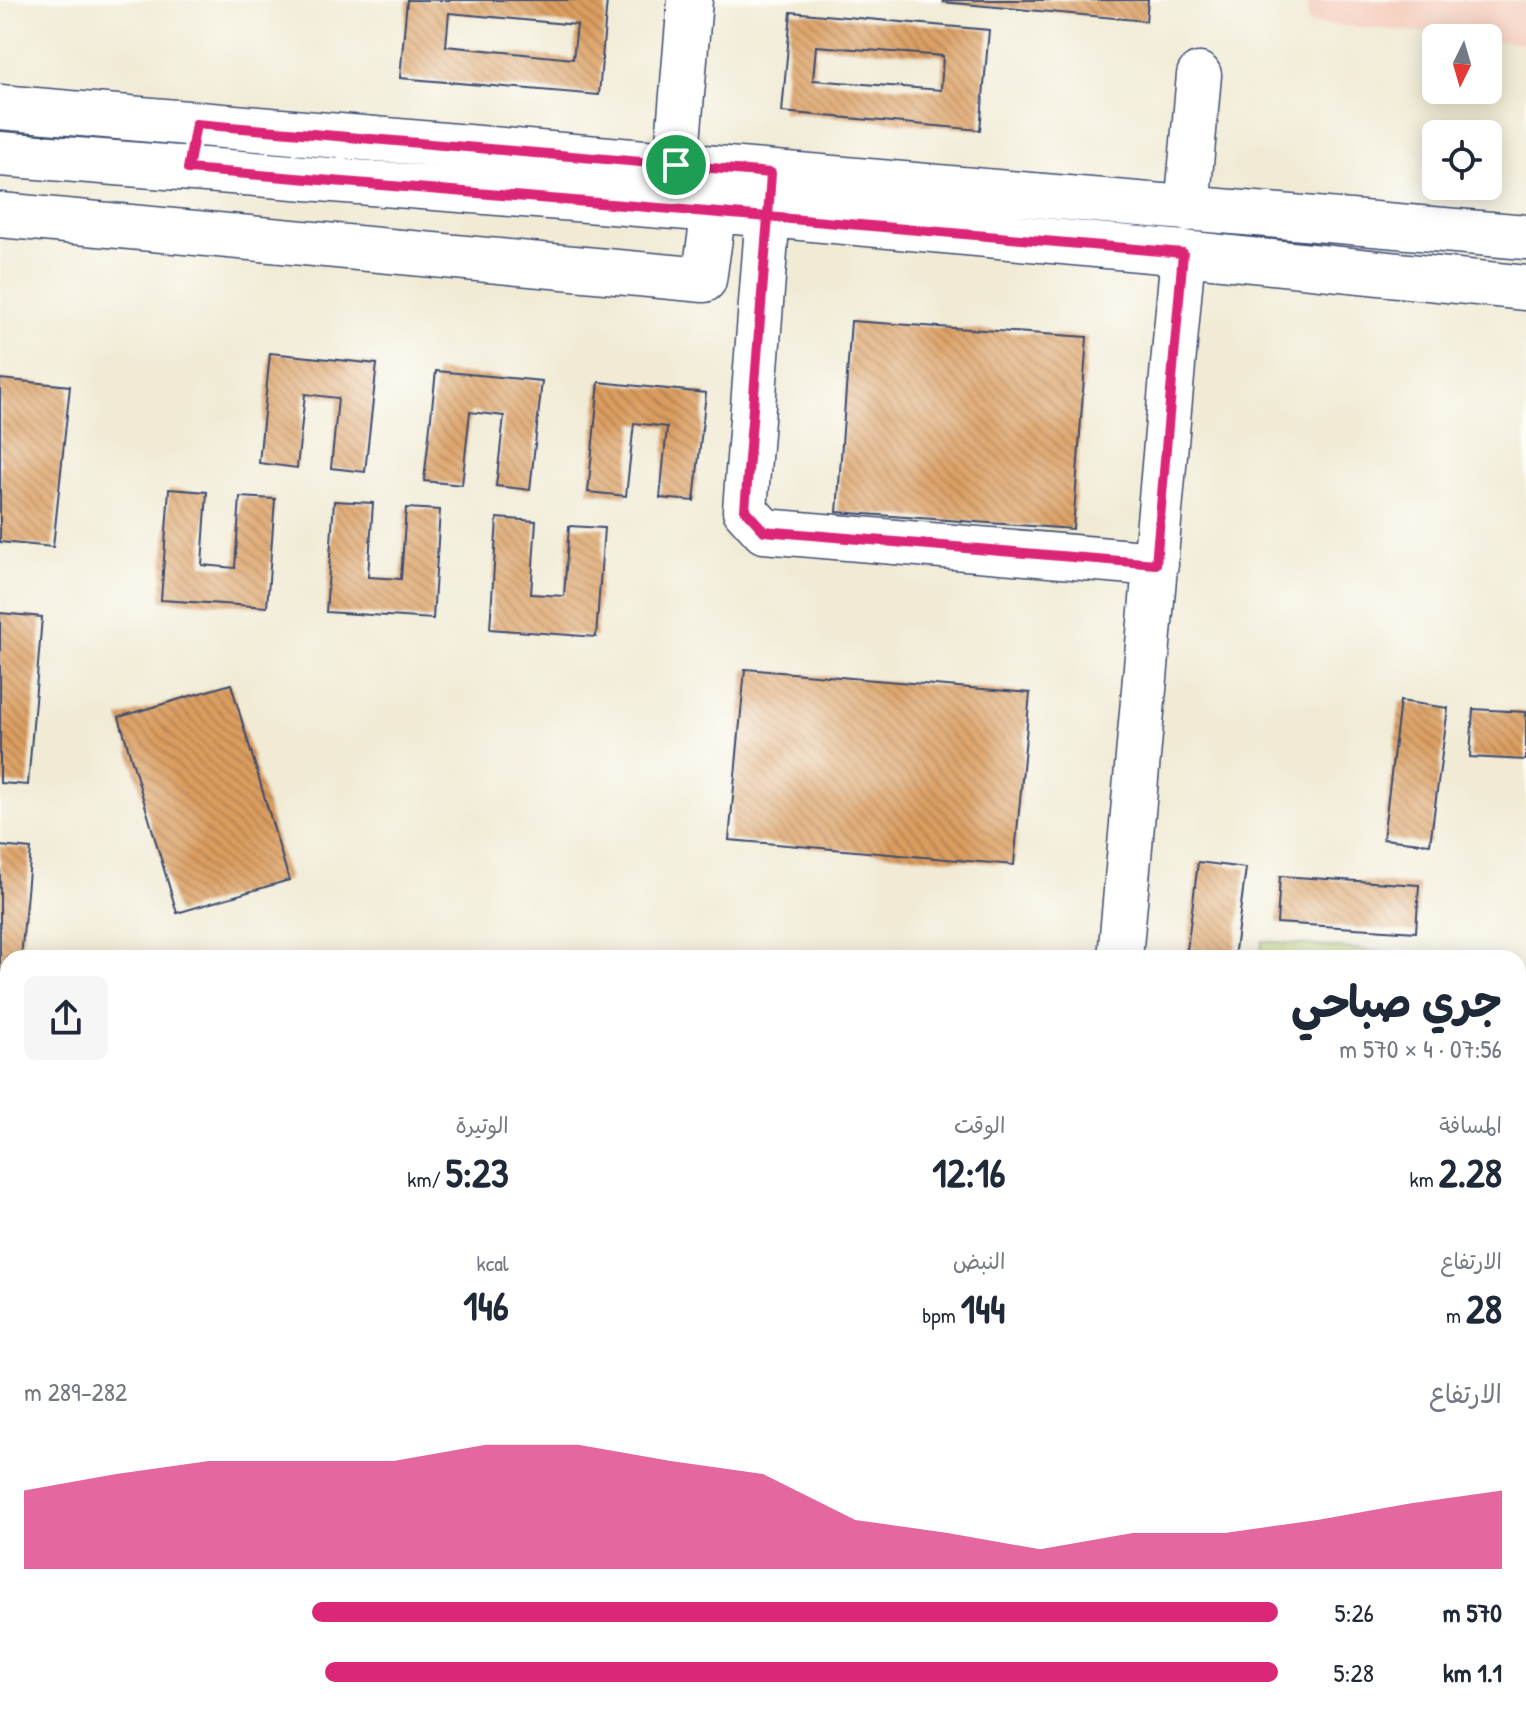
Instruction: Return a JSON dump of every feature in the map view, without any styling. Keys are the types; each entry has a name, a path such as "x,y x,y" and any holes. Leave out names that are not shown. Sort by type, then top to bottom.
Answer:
{"street":[{"path":"676,165 690,0"},
{"path":"1187,209 1199,75"},
{"path":"0,107 1526,237"},
{"path":"188,169 196,124"},
{"path":"266,130 267,175"},
{"path":"0,154 714,210 1526,288"},
{"path":"771,173 745,510 764,531 1156,564"},
{"path":"0,215 704,280 714,210"},
{"path":"1121,950 1183,253"}],"shaded area":[{"path":"1309,0 1526,0 1526,44 1502,41 1502,24 1422,24 1422,33 1307,23"}],"green space":[{"path":"1262,941 1361,950 1261,950"}],"building":[{"path":"407,0 607,0 599,95 400,78","holes":["449,13 577,25 573,59 446,46"]},
{"path":"943,0 1148,0 1146,21"},
{"path":"791,12 989,30 980,130 782,112","holes":["816,46 943,56 941,90 813,80"]},
{"path":"851,321 1087,337 1073,529 837,512"},
{"path":"270,353 377,364 365,472 331,468 338,398 305,394 297,468 259,463"},
{"path":"436,371 542,381 530,490 496,486 504,416 470,412 462,485 424,481"},
{"path":"0,379 70,386 53,547 0,542"},
{"path":"599,382 706,393 694,501 660,498 667,427 634,423 626,496 588,492"},
{"path":"169,489 207,492 202,565 235,568 240,497 275,499 267,607 161,600"},
{"path":"334,501 373,503 368,577 401,579 406,508 440,510 433,619 326,612"},
{"path":"497,518 536,521 531,594 564,596 569,526 604,528 596,637 490,629"},
{"path":"0,613 42,617 28,785 0,783"},
{"path":"745,669 1030,693 1014,865 729,840"},
{"path":"231,684 289,880 177,913 119,717"},
{"path":"1400,701 1448,708 1430,844 1383,839"},
{"path":"1473,709 1526,712 1526,760 1470,757"},
{"path":"0,846 31,849 22,950 0,950"},
{"path":"1198,862 1246,868 1235,950 1187,950"},
{"path":"1280,876 1419,885 1416,932 1277,923"}],"route":[{"path":"676,165 196,124 188,169 714,210 768,217 745,510 764,531 1156,564 1183,253 768,217 771,173 676,165"}]}
